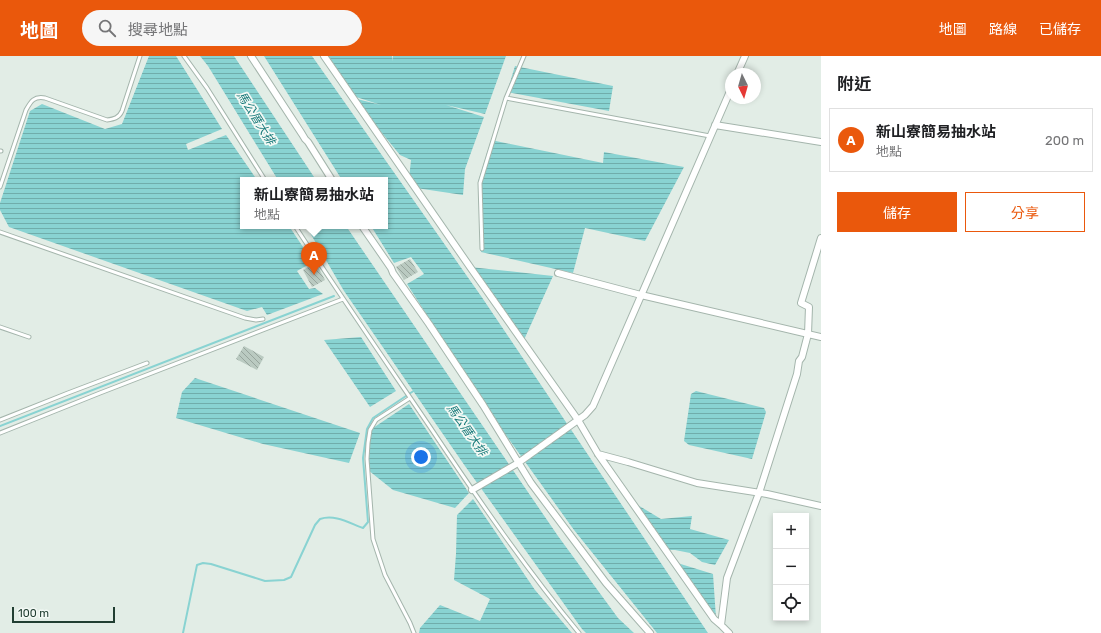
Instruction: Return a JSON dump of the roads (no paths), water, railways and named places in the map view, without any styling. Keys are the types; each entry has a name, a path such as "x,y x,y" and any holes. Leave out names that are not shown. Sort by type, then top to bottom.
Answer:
{"street":[{"path":"251,56 330,177"},
{"path":"324,56 578,420 598,454 714,619 728,633"},
{"path":"740,68 745,56"},
{"path":"472,490 518,463 585,415 593,406 725,102"},
{"path":"715,125 821,142"},
{"path":"364,229 483,405 531,483 606,583 650,633"},
{"path":"721,625 727,578 759,493 797,374 799,361 802,357 808,334 809,307 801,303 821,238"},
{"path":"558,273 641,295 821,337"},
{"path":"598,454 697,484 767,494 821,506"}],"lane":[{"path":"0,187 26,110 34,99 39,97 45,98 107,120 117,118 122,111 140,56"},
{"path":"184,56 207,88 263,177"},
{"path":"482,249 480,183 506,98 524,56"},
{"path":"506,98 710,136"},
{"path":"297,229 472,490 553,602 579,633"},
{"path":"0,232 245,318 256,320 263,319"},
{"path":"0,433 343,299"},
{"path":"0,327 29,337"},
{"path":"0,420 147,363"},
{"path":"410,397 376,420 370,430 367,459 373,539 386,575 414,633"}],"water":[{"path":"149,56 176,56 222,129 186,144 188,150 226,135 255,177 240,177 240,229 291,229 313,262 297,271 309,289 315,288 323,294 267,315 262,307 247,311 9,227 0,210 0,203 30,111 42,104 105,129 122,124"},
{"name":"馬公厝大排","path":"200,56 234,56 314,177 276,177 208,66"},
{"path":"264,56 312,56 481,296 708,633 657,633 574,530 488,410 407,284 424,274 411,257 394,263 373,229 388,229 388,177 340,177"},
{"path":"326,56 392,56 392,61 393,56 506,56 485,114 446,105 484,117 465,169 463,195 416,188 409,179 411,160 400,155 353,98 381,105 353,96"},
{"path":"515,66 613,86 609,111 507,92"},
{"path":"491,140 603,163 604,152 684,167 645,241 585,228 573,273 481,252 478,182"},
{"name":"馬公厝大排","path":"308,229 348,229 558,536 618,618 634,633 586,633 582,629 465,466 344,291"},
{"path":"470,267 553,276 523,342"},
{"path":"361,337 396,391 370,407 324,340"},
{"path":"195,378 360,433 349,463 263,444 176,418 182,392"},
{"path":"696,391 764,408 766,412 752,459 689,445 684,441 691,394"},
{"path":"409,404 469,493 455,508 393,490 368,470 370,430"},
{"path":"473,499 535,590 572,633 419,633 420,628 440,605 480,621 490,599 454,580 457,515"},
{"path":"631,501 661,519 692,516 690,529 729,540 715,565 702,562 690,553 666,550"},
{"path":"671,561 713,574 716,618"}],"waterway":[{"path":"0,426 334,296"},
{"path":"183,633 197,565 203,563 211,564 265,581 284,580 291,577 315,525 320,519 337,518 363,528 368,522 363,458 367,429 373,418 415,390"}],"place":[{"name":"新山寮簡易抽水站","path":"314,275"}]}
